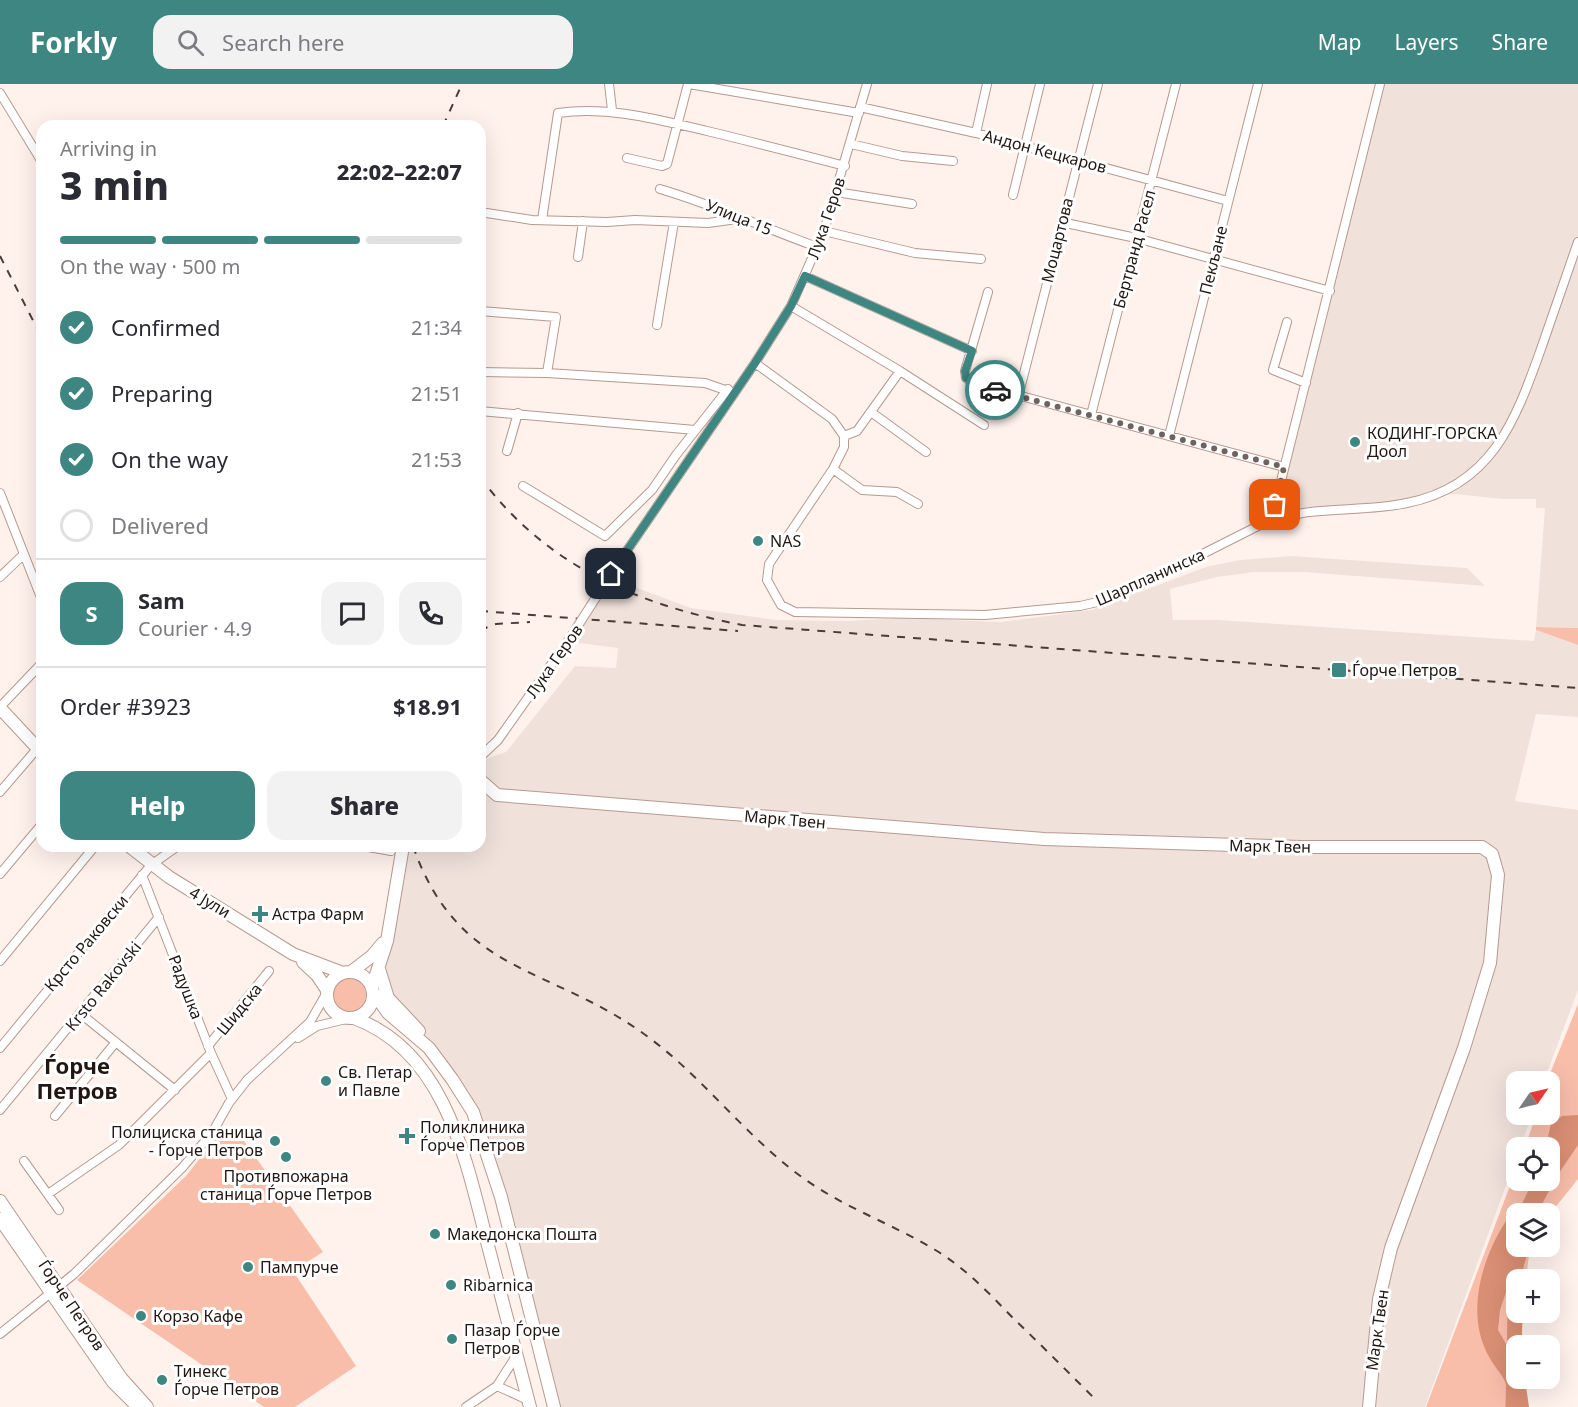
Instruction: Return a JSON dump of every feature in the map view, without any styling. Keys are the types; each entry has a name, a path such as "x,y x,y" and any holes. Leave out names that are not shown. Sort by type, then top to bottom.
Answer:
{"street":[{"path":"609,84 612,110"},
{"path":"627,158 662,166 667,164 689,84"},
{"name":"Андон Кецкаров","path":"689,84 860,110 976,132 1228,201"},
{"name":"Лука Геров","path":"486,751 498,740 570,638 731,392 755,363 791,306 824,231 867,84"},
{"path":"976,132 987,84"},
{"path":"1013,195 1040,84"},
{"name":"Моцартова","path":"1018,397 1098,84"},
{"name":"Бертранд Расел","path":"1091,414 1176,84"},
{"name":"Пекљане","path":"1169,436 1258,84"},
{"path":"1260,525 1275,505 1380,84"},
{"path":"0,93 36,152"},
{"path":"542,220 558,113 612,110 679,124 844,166"},
{"path":"851,144 902,156 953,161"},
{"name":"Улица 15","path":"660,189 706,203 737,219 818,248"},
{"path":"836,192 912,204"},
{"path":"486,213 542,220 708,223 737,219"},
{"path":"578,257 583,221"},
{"path":"657,325 674,222"},
{"path":"1061,222 1136,238 1330,291"},
{"path":"824,231 915,253 981,259"},
{"name":"Шарпланинска","path":"844,436 844,447 833,469 769,564 766,580 781,605 795,612 985,615 1080,606 1133,588 1260,525 1310,510 1381,507 1419,501 1451,487 1483,464 1497,448 1522,403 1578,242"},
{"path":"805,276 972,351"},
{"path":"988,292 965,371 966,378 973,383 1284,467"},
{"path":"791,306 900,371 984,425"},
{"path":"486,311 556,317 547,373"},
{"path":"1287,321 1273,370 1306,382"},
{"path":"755,363 832,419 844,436 857,431 900,371"},
{"path":"486,372 547,373 705,383 731,392 695,430 652,489 604,536 523,486"},
{"path":"486,411 695,430"},
{"path":"871,412 926,453"},
{"path":"507,451 518,413"},
{"path":"833,469 862,490 897,492 918,504"},
{"path":"0,493 36,585"},
{"path":"0,577 24,554"},
{"path":"36,669 0,708 36,744"},
{"path":"0,792 36,752"},
{"name":"Марк Твен","path":"486,785 497,795 1044,839 1300,847 1482,847 1491,854 1496,862 1498,875 1490,963 1464,1048 1391,1248 1379,1299 1369,1407"},
{"path":"0,874 36,831"},
{"path":"0,961 90,852"},
{"name":"4 Јули","path":"137,852 151,865 293,954 315,972 326,992"},
{"name":"Крсто Раковски","path":"0,1048 142,875 151,865 169,852"},
{"path":"287,1044 317,1026 350,1018 369,1009 372,990 390,928 402,852"},
{"name":"Радушка","path":"142,875 209,1050 232,1099"},
{"name":"Krsto Rakovski","path":"0,1110 159,917"},
{"path":"0,1334 56,1289 182,1168 212,1133 246,1080 314,1017 333,979 379,949 390,928"},
{"name":"4 Јули","path":"293,954 347,972"},
{"path":"379,968 388,998 418,1029 465,1099 486,1147 554,1407"},
{"name":"Шидска","path":"48,1194 119,1145 175,1090 209,1050 269,971"},
{"path":"347,972 363,976 388,1013 429,1048"},
{"path":"326,992 330,1009 379,1028 396,1040 424,1074 448,1115 468,1169 529,1403"},
{"path":"81,1014 175,1090"},
{"path":"55,1116 116,1042"},
{"path":"24,1161 59,1210"},
{"name":"Ѓорче Петров","path":"0,1200 113,1382 138,1407"},
{"name":"Ѓорче Петров","path":"0,1219 56,1289 121,1378 147,1407"},
{"path":"466,1407 497,1386 516,1356"},
{"path":"497,1386 529,1403"}],"shaded area":[{"path":"1380,84 1578,84 1578,628 1536,627 1545,508 1536,508 1536,499 1502,499 1456,494 1433,495 1419,501 1301,512 1294,509 1279,489"},
{"path":"1291,556 1467,568 1485,586 1304,572 1254,572 1217,577 1170,589 1173,620 1218,620 1534,641 1536,630 1578,645 1578,717 1536,714 1515,801 1578,810 1578,990 1548,1071 1506,1071 1506,1125 1528,1125 1524,1137 1506,1137 1506,1185 1425,1407 554,1407 479,1128 381,981 402,852 486,852 486,759 506,752 575,666 616,668 618,648 579,643 570,638 611,574 621,582 691,608 776,620 850,621 901,618 1001,622 1092,610 1206,567 1240,560"},
{"path":"1536,627 1578,628 1578,645 1536,630"},
{"path":"349,978 361,983 366,995 361,1007 349,1012 337,1007 332,995 337,983"},
{"path":"1578,1004 1578,1179 1559,1203 1506,1203 1506,1257 1529,1257 1527,1269 1506,1269 1506,1323 1522,1323 1522,1335 1506,1335 1506,1389 1519,1389 1520,1407 1426,1407 1508,1191 1560,1191 1560,1137 1528,1137 1533,1125 1560,1125 1560,1071 1551,1071"},
{"path":"1578,1115 1578,1145 1560,1172 1560,1137 1548,1137 1551,1125 1560,1125 1562,1116"},
{"path":"237,1131 323,1252 293,1271 356,1366 295,1407 264,1407 77,1280 186,1176 215,1139"},
{"path":"1528,1191 1549,1191 1542,1203 1522,1203"},
{"path":"1506,1221 1506,1257 1526,1257 1523,1269 1506,1269 1506,1292 1500,1310 1498,1330 1506,1344 1506,1386 1487,1353 1478,1320 1477,1303 1480,1285 1497,1236"},
{"path":"1507,1389 1526,1389 1529,1407 1509,1407"}],"waterway":[{"path":"1513,1407 1516,1265 1519,1257"}],"railway":[{"path":"446,120 462,84"},
{"path":"0,256 36,326"},
{"path":"486,484 506,508 534,535 564,557 596,576 666,606 742,625 1578,688"},
{"path":"486,611 738,631"},
{"path":"486,628 496,624 530,622"},
{"path":"416,852 432,888 455,920 481,944 510,962 609,1011 644,1034 686,1069 764,1145 806,1180 838,1200 948,1258 986,1290 1093,1397"}],"way so far":[{"path":"995,390 1284,467 1275,505"}],"place":[{"name":"КОДИНГ-ГОРСКА Доол","path":"1355,442"},
{"name":"NAS","path":"758,541"},
{"name":"Ѓорче Петров","path":"1339,670"},
{"name":"Астра Фарм","path":"260,914"},
{"name":"Св. Петар и Павле","path":"326,1081"},
{"name":"Поликлиника Ѓорче Петров","path":"407,1136"},
{"name":"Полициска станица - Ѓорче Петров","path":"275,1141"},
{"name":"Противпожарна станица Ѓорче Петров","path":"286,1157"},
{"name":"Македонска Пошта","path":"435,1234"},
{"name":"Пампурче","path":"248,1267"},
{"name":"Ribarnica","path":"451,1285"},
{"name":"Корзо Кафе","path":"141,1316"},
{"name":"Пазар Ѓорче Петров","path":"452,1339"},
{"name":"Тинекс Ѓорче Петров","path":"162,1380"}],"district":[{"name":"Ѓорче Петров","path":"77,1078"}],"route":[{"path":"611,574 755,363 791,306 805,276 972,351 965,371 966,378 973,383 995,390"}]}
